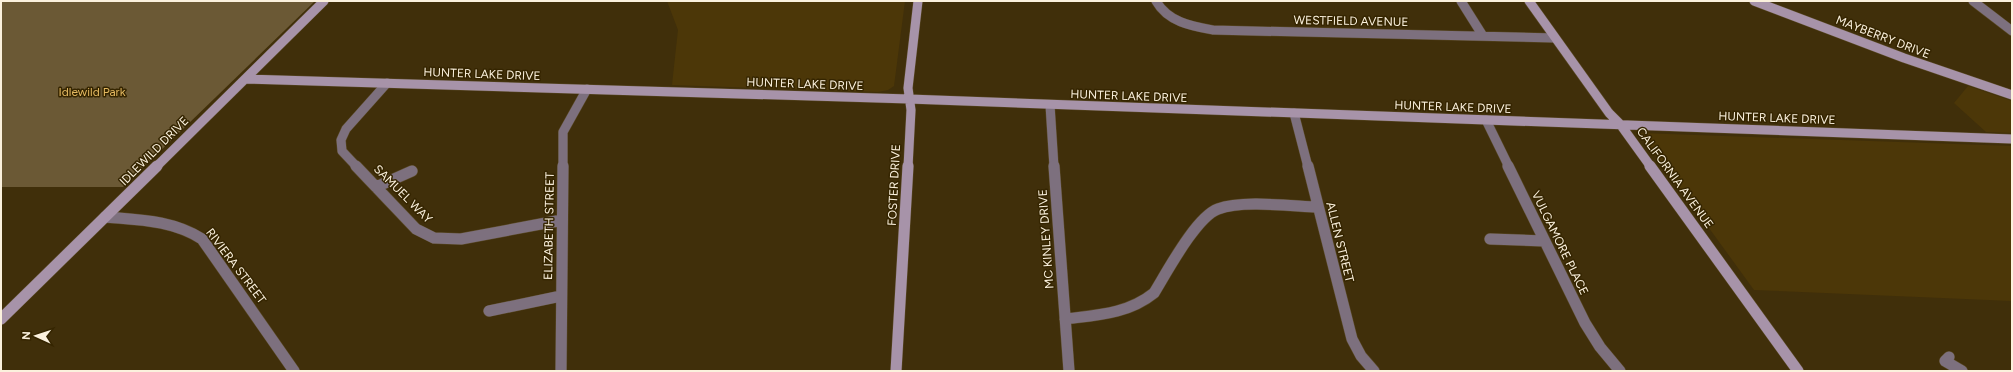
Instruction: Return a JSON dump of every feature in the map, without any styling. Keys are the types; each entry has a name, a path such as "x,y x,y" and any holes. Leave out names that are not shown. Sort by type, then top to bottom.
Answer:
{"street":[{"name":"IDLEWILD DRIVE","path":"1,319 324,1"},
{"name":"FOSTER DRIVE","path":"896,371 911,110 908,88 918,1"},
{"name":"WESTFIELD AVENUE","path":"1156,1 1160,9 1176,21 1213,30 1555,38"},
{"path":"1461,1 1483,36"},
{"name":"CALIFORNIA AVENUE","path":"1529,1 1609,114 1620,124 1798,371"},
{"name":"MAYBERRY DRIVE","path":"1754,1 1910,61 2009,93"},
{"path":"1973,1 2012,31"},
{"name":"HUNTER LAKE DRIVE","path":"246,79 909,99 2012,138"},
{"name":"SAMUEL WAY","path":"387,83 346,129 341,137 340,144 342,151 416,229 434,238 462,239 562,220"},
{"name":"ELIZABETH STREET","path":"561,371 563,132 588,89"},
{"name":"MC KINLEY DRIVE","path":"1050,105 1068,371"},
{"name":"ALLEN STREET","path":"1294,113 1352,339 1361,356 1374,371"},
{"name":"VULGAMORE PLACE","path":"1486,120 1585,323 1620,371"},
{"path":"376,187 412,171"},
{"path":"1065,319 1120,312 1134,308 1146,301 1154,293 1200,222 1218,209 1245,205 1318,208"},
{"name":"RIVIERA STREET","path":"105,217 170,224 193,232 202,239 294,371"},
{"path":"1490,240 1544,241"},
{"path":"489,311 561,296"},
{"path":"1949,357 1945,361 1962,371"}],"shaded area":[{"path":"667,1 905,1 894,86 888,90 878,92 672,85 678,30"},
{"path":"1968,86 2012,101 2012,133 1986,132 1954,103"},
{"path":"1640,133 2012,146 2012,301 1754,290"}],"green space":[{"name":"Idlewild Park","path":"1,1 315,1 123,187 1,187"}]}
